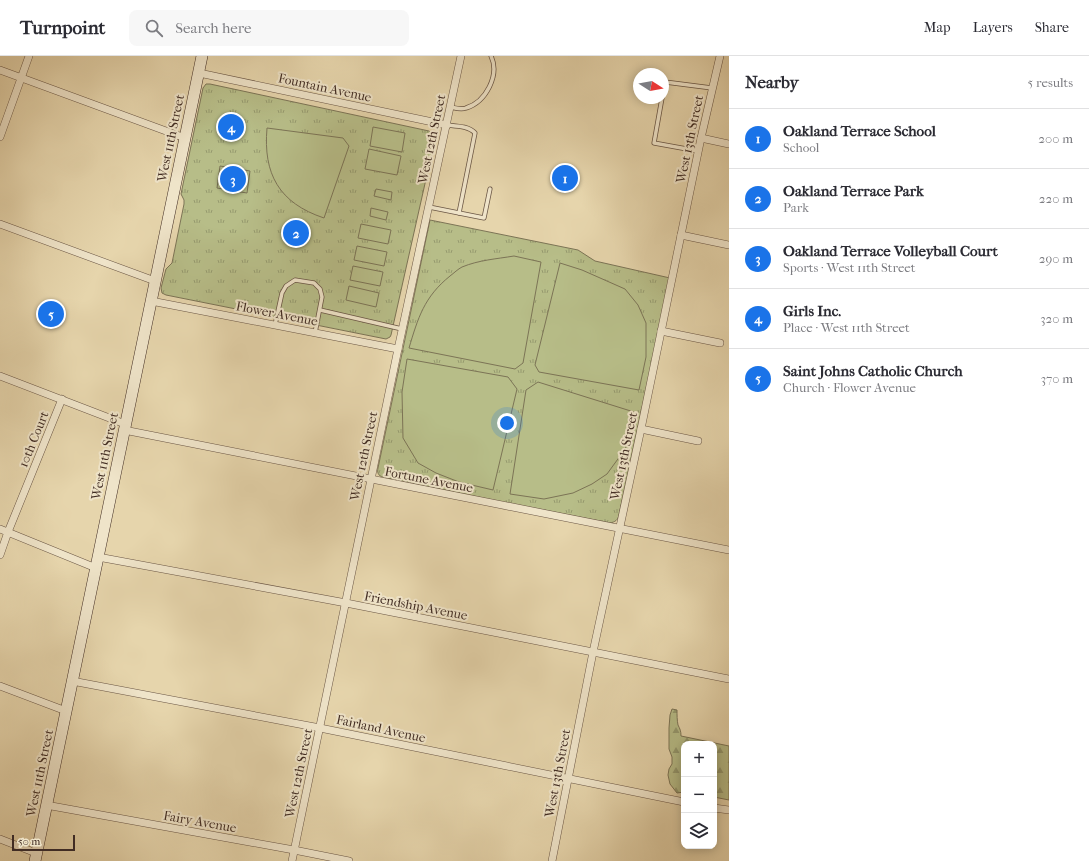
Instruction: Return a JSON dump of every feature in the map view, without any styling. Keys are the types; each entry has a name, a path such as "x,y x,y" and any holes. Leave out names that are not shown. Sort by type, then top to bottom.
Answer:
{"main road":[{"name":"West 11th Street","path":"36,857 202,56"}],"street":[{"path":"0,137 29,56"},
{"name":"West 12th Street","path":"292,861 402,329 461,56"},
{"name":"West 13th Street","path":"552,861 593,652 641,429 698,151 720,56"},
{"path":"0,70 185,138"},
{"name":"Fountain Avenue","path":"198,73 446,125"},
{"path":"701,138 729,144"},
{"path":"0,224 155,281"},
{"path":"681,235 729,245"},
{"name":"Flower Avenue","path":"151,301 398,349"},
{"path":"661,331 720,343"},
{"name":"Fortune Avenue","path":"0,376 62,399 125,427 371,480 729,550"},
{"name":"10th Court","path":"0,555 62,399"},
{"path":"641,429 698,441"},
{"name":"Friendship Avenue","path":"0,529 97,562 346,603 729,678"},
{"name":"Fairland Avenue","path":"72,681 320,728 681,801"},
{"path":"0,686 66,711"},
{"name":"Fairy Avenue","path":"46,806 348,861"},
{"path":"717,808 729,810"},
{"path":"0,839 36,857"}],"lane":[{"path":"450,107 462,109 468,108 481,99 490,87 493,79 494,69 491,56"},
{"path":"669,83 712,88"},
{"path":"661,104 654,143 698,151"},
{"path":"446,125 458,126 472,130 475,133 459,213"},
{"path":"429,207 484,218 490,189"},
{"path":"275,325 282,293 286,286 295,280 314,283 320,289 322,297 315,333"},
{"path":"320,310 402,329"}],"green space":[{"path":"206,84 429,131 433,134 435,139 390,337 386,339 162,293 161,288 166,269 172,263 184,204 181,194 203,88"},
{"path":"373,127 405,133 402,152 370,146"},
{"path":"267,128 343,138 349,146 324,218 308,212 296,204 285,195 277,185 271,173 268,159 266,144"},
{"path":"369,149 401,156 397,175 365,169"},
{"path":"220,166 250,171 247,193 217,188"},
{"path":"376,189 392,192 391,200 374,196"},
{"path":"371,208 388,212 386,220 370,216"},
{"path":"430,220 578,250 595,261 670,278 619,515 615,521 610,523 502,502 383,477 378,474 378,468"},
{"path":"361,224 391,230 388,244 358,238"},
{"path":"357,246 387,252 384,266 354,260"},
{"path":"514,256 541,262 523,363 515,369 409,348 419,318 428,300 441,284 450,276 460,268 468,265"},
{"path":"560,263 582,270 625,289 638,305 646,323 646,357 639,390 539,372 535,365"},
{"path":"353,266 383,272 380,286 350,280"},
{"path":"349,286 379,293 376,307 346,300"},
{"path":"407,359 508,377 517,389 493,490 459,482 436,473 418,463 403,438 402,392"},
{"path":"538,382 634,412 632,437 607,474 592,484 573,493 544,499 510,494 526,390"},
{"path":"672,709 677,710 678,725 681,731 681,736 705,741 681,741 681,792 677,793 670,784 668,775 672,764 672,757 669,749 670,715"},
{"path":"717,744 729,746 729,800 717,798"}],"place":[{"name":"Girls Inc.","path":"231,127"},
{"name":"Oakland Terrace School","path":"565,178"},
{"name":"Oakland Terrace Volleyball Court","path":"233,179"},
{"name":"Oakland Terrace Park","path":"296,233"},
{"name":"Saint Johns Catholic Church","path":"51,314"}]}
